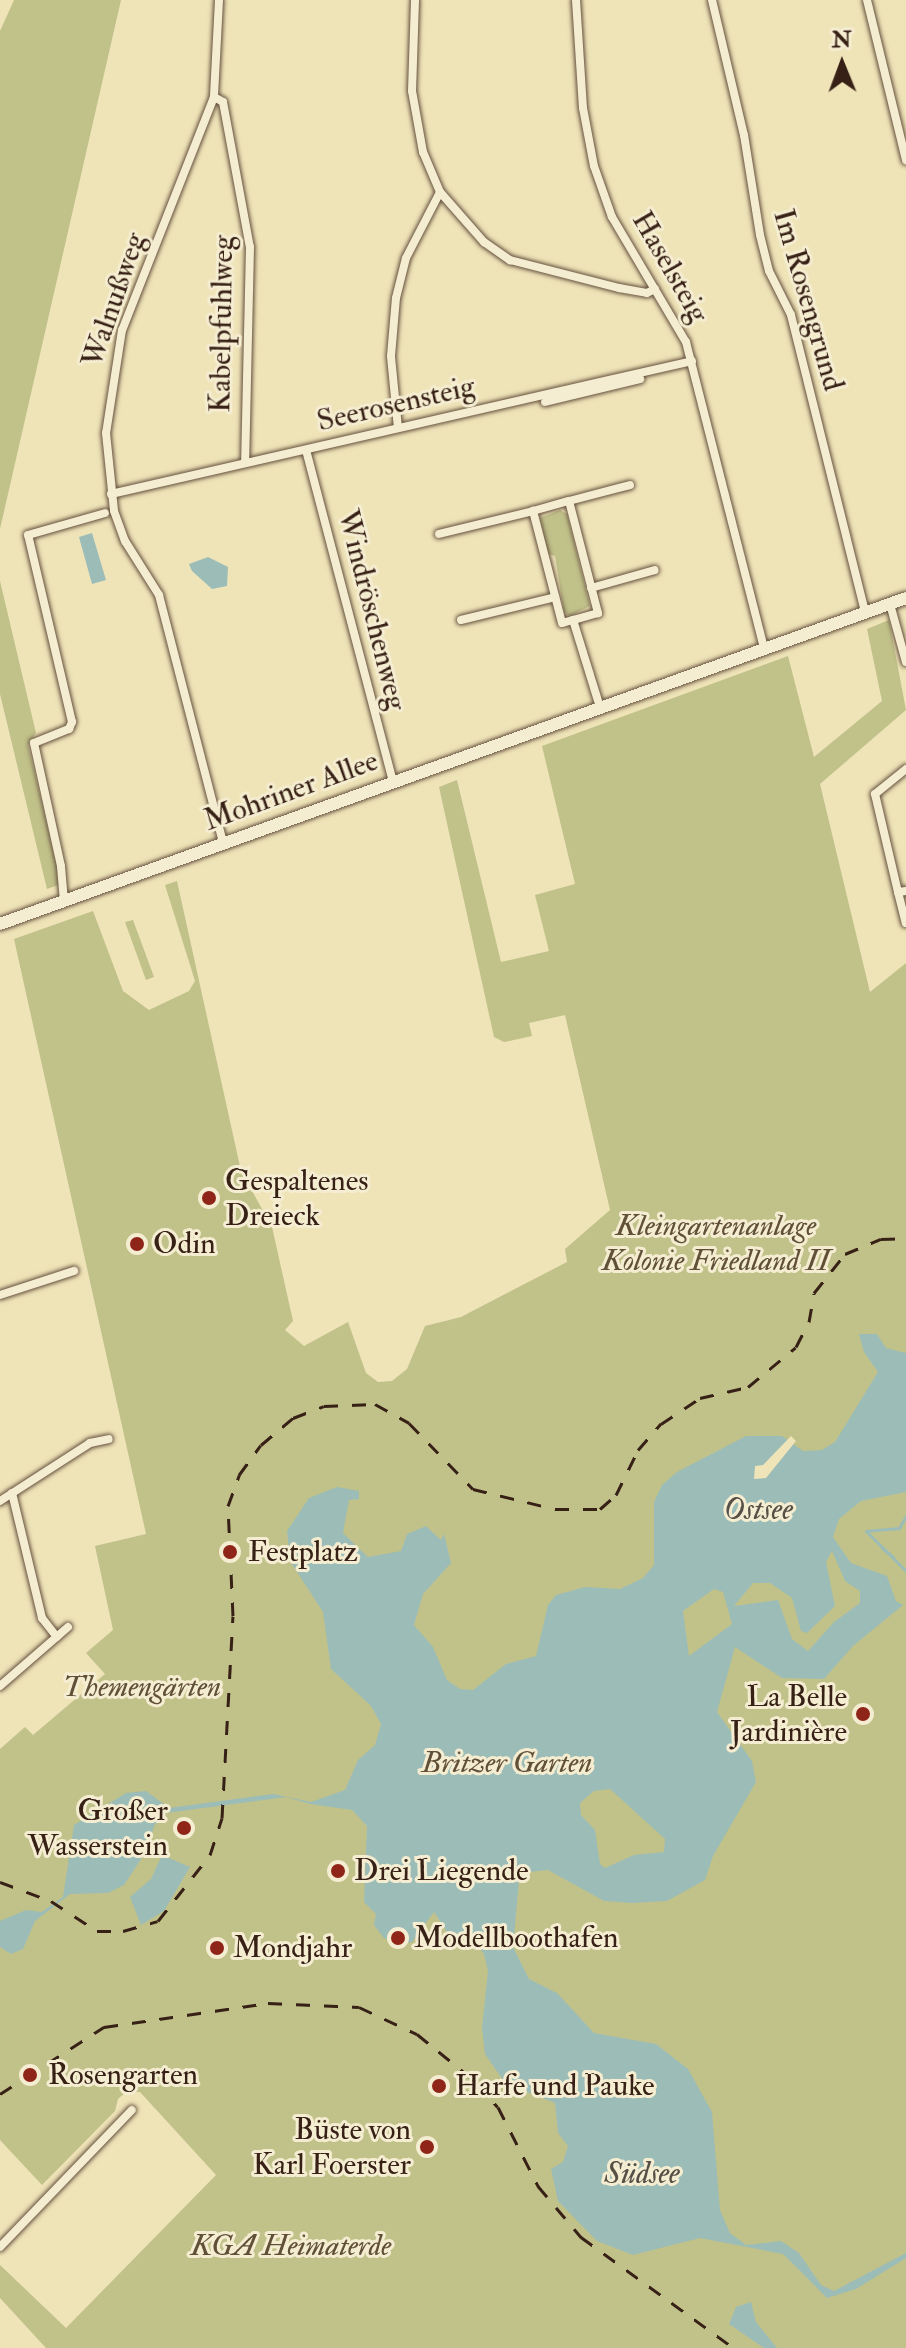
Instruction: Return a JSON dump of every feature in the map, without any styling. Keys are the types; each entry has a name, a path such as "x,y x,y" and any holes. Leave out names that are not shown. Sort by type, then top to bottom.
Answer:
{"main road":[{"name":"Mohriner Allee","path":"0,924 906,598"}],"street":[{"name":"Walnußweg","path":"219,0 214,97 122,330 108,402 111,494 125,541 159,595 223,843"},
{"path":"415,0 412,91 423,152 440,192 484,242 510,260 619,288 655,289"},
{"name":"Haselsteig","path":"576,0 583,108 594,166 612,217 674,318 692,361 764,649"},
{"name":"Im Rosengrund","path":"712,0 740,115 760,235 769,271 791,315 865,612"},
{"path":"867,0 906,160"},
{"name":"Kabelpfuhlweg","path":"214,97 223,102 250,247 245,463"},
{"path":"398,428 391,356 396,298 406,258 440,192"},
{"name":"Seerosensteig","path":"111,494 692,361"},
{"path":"545,402 640,379"},
{"name":"Windröschenweg","path":"306,450 393,782"},
{"path":"439,534 630,485"},
{"path":"533,511 562,623 573,620 598,613 569,501"},
{"path":"64,901 61,866 34,743 69,729 72,722 28,535 105,513"},
{"path":"591,588 655,570"},
{"path":"461,620 555,597"},
{"path":"890,604 906,662"},
{"path":"573,620 600,707"},
{"path":"906,769 875,794 902,891 906,923"},
{"path":"0,1295 74,1271"},
{"path":"0,1501 90,1443 109,1439"},
{"path":"12,1493 42,1618 57,1637"},
{"path":"0,1686 68,1627"},
{"path":"0,2247 132,2110"}],"green space":[{"path":"14,0 121,0 0,529 0,31"},
{"path":"560,510 567,514 590,606 570,616 564,612 555,556 548,554 540,518"},
{"path":"0,581 36,733 28,745 61,884 47,889 0,694"},
{"name":"Britzer Garten","path":"889,620 906,710 820,784 870,992 906,963 906,2348 46,2348 0,2298 0,2265 66,2328 216,2175 140,2092 126,2092 118,2099 115,2111 42,2185 0,2140 0,1749 25,1727 33,1735 105,1674 86,1653 113,1630 95,1546 146,1534 14,939 93,911 123,991 149,1010 189,991 195,981 165,885 177,881 241,1171 272,1227 293,1321 285,1330 304,1346 348,1322 366,1373 378,1382 392,1381 407,1369 425,1326 461,1317 567,1262 565,1249 610,1210 565,1015 529,1023 532,1036 504,1042 494,1037 439,787 457,780 501,962 549,951 535,895 575,884 542,746 788,656 814,757 882,701 867,629"},
{"path":"133,920 154,977 146,980 125,922"}],"water":[{"path":"92,533 106,580 92,584 79,537"},
{"path":"208,557 228,567 227,586 212,589 192,571 189,564"},
{"path":"859,1334 877,1334 886,1348 906,1353 906,1492 861,1501 839,1519 833,1537 851,1563 887,1576 896,1601 903,1605 853,1646 824,1679 782,1678 735,1647 717,1712 752,1761 756,1782 713,1856 705,1880 667,1901 632,1903 604,1901 548,1870 528,1872 519,1881 513,1947 529,1979 557,1993 594,2033 656,2044 688,2069 712,2112 720,2210 730,2233 746,2245 781,2241 799,2253 821,2285 834,2291 906,2253 906,2258 856,2289 827,2298 783,2254 700,2238 633,2255 597,2241 558,2201 551,2169 563,2162 568,2146 558,2133 555,2103 505,2083 485,2054 482,2028 488,1971 484,1954 472,1937 447,1932 434,1912 412,1942 398,1944 384,1938 374,1925 376,1914 364,1902 367,1826 352,1810 310,1804 286,1797 166,1813 154,1826 147,1850 124,1885 108,1893 70,1894 35,1921 23,1949 11,1954 0,1947 0,1921 26,1910 42,1912 63,1897 74,1825 126,1793 146,1791 169,1808 273,1794 311,1802 345,1790 358,1760 375,1745 381,1724 371,1706 331,1669 323,1612 290,1561 287,1531 309,1498 337,1487 359,1491 359,1499 349,1500 343,1533 368,1557 401,1551 407,1534 426,1526 441,1540 444,1534 451,1563 423,1594 414,1625 433,1647 447,1680 460,1689 473,1690 506,1664 536,1656 548,1605 556,1595 585,1587 620,1589 643,1578 654,1565 654,1502 662,1485 677,1472 746,1436 782,1436 803,1451 822,1450 835,1442 878,1372 864,1352","holes":["832,1551 845,1581 860,1591 860,1603 834,1622 808,1651 792,1639 778,1600 734,1606 753,1583 770,1583 792,1598 801,1631 807,1633 835,1606 826,1562","714,1589 723,1592 732,1624 689,1656 683,1611","610,1789 665,1839 664,1852 634,1855 605,1868 600,1864 595,1830 581,1815 580,1803 594,1791"]},
{"path":"162,1855 190,1867 164,1911 141,1925 130,1897 151,1879"},
{"path":"751,2302 756,2322 777,2348 764,2348 729,2324 736,2307"}],"pier":[{"path":"791,1436 796,1441 766,1478 754,1479 755,1466 763,1465"}],"waterway":[{"path":"906,1516 899,1528 866,1531 906,1571"},
{"path":"882,1548 893,1557"}],"railway":[{"path":"0,1882 51,1901 97,1931 123,1931 158,1921 210,1855 222,1818 233,1616 228,1506 239,1475 261,1445 293,1418 324,1406 375,1404 409,1423 473,1489 555,1509 600,1509 616,1495 638,1450 661,1424 700,1398 748,1387 796,1347 809,1322 814,1293 845,1254 881,1239 906,1238"},
{"path":"0,2094 104,2027 268,2003 359,2007 417,2034 476,2082 498,2107 538,2186 581,2237 734,2348"}],"place":[{"name":"Gespaltenes Dreieck","path":"209,1198"},
{"name":"Odin","path":"137,1244"},
{"name":"Festplatz","path":"230,1552"},
{"name":"La Belle Jardinière","path":"863,1714"},
{"name":"Großer Wasserstein","path":"184,1828"},
{"name":"Drei Liegende","path":"338,1871"},
{"name":"Modellboothafen","path":"398,1938"},
{"name":"Mondjahr","path":"217,1948"},
{"name":"Rosengarten","path":"30,2075"},
{"name":"Harfe und Pauke","path":"439,2086"},
{"name":"Büste von Karl Foerster","path":"427,2147"}],"park label":[{"name":"Kleingartenanlage Kolonie Friedland II","path":"716,1243"},
{"name":"Themengärten","path":"142,1687"},
{"name":"KGA Heimaterde","path":"291,2246"}],"water label":[{"name":"Ostsee","path":"758,1509"},
{"name":"Südsee","path":"642,2173"}]}
